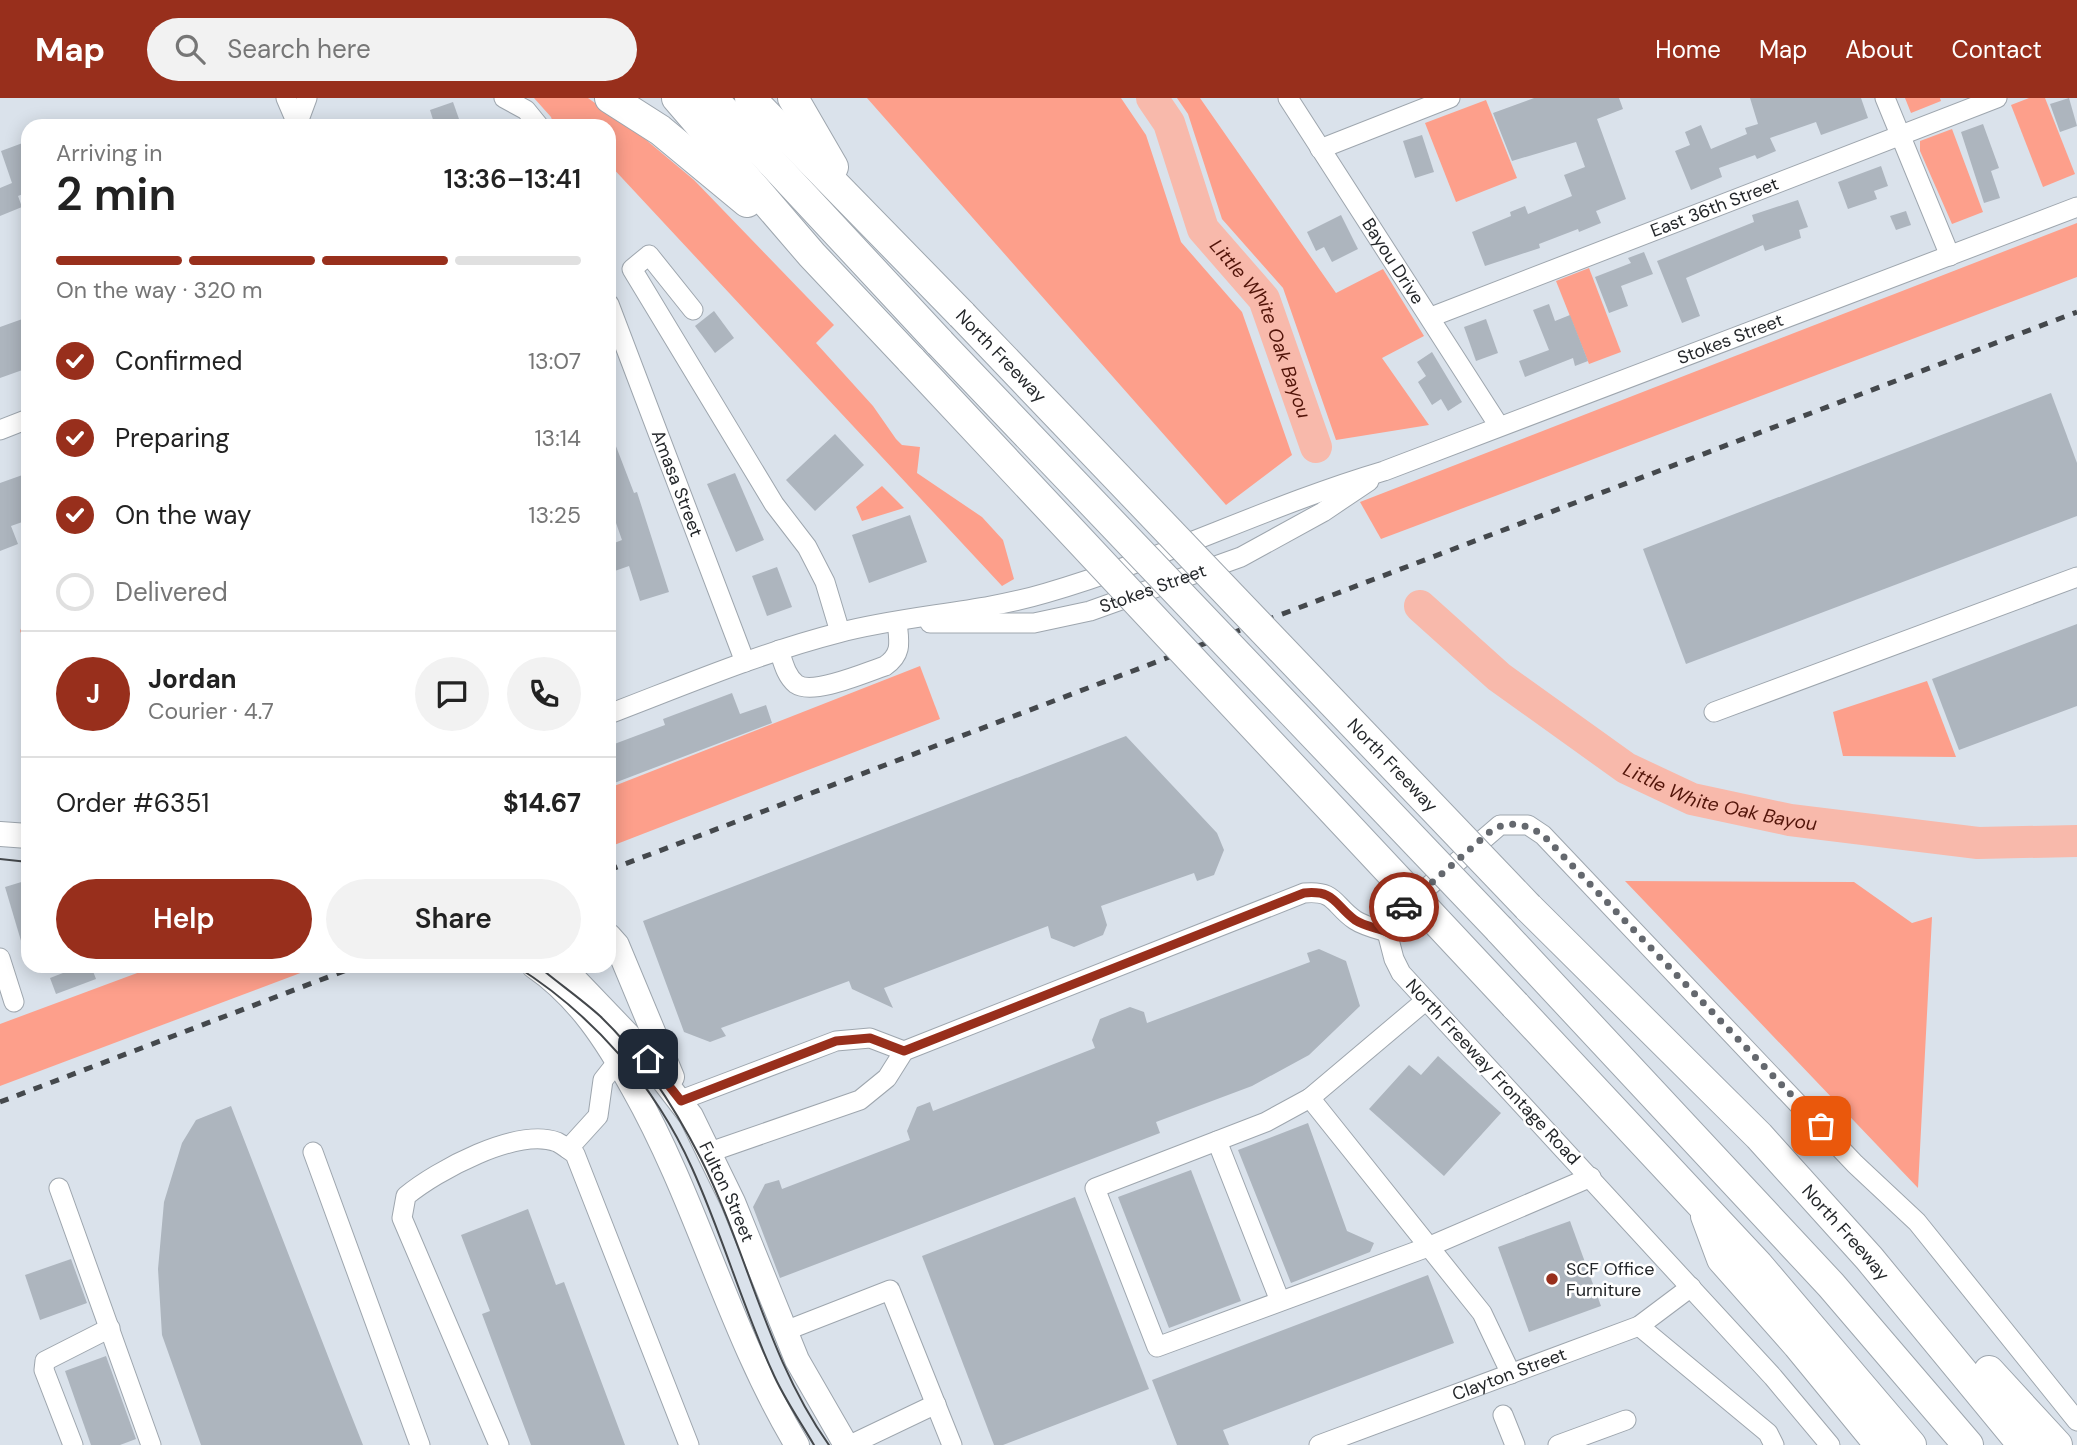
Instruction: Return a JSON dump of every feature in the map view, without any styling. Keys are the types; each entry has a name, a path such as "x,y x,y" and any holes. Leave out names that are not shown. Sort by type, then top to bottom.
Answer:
{"highway":[{"path":"610,98 660,130 812,255"},
{"path":"677,98 812,255 1701,1203 1911,1445"},
{"name":"North Freeway","path":"712,98 940,343 1499,929 1831,1285 1968,1445"},
{"name":"North Freeway","path":"750,98 853,201 1528,907 1759,1136 1869,1258 2023,1445"},
{"path":"793,98 853,201"},
{"path":"1759,1136 1885,1251 2022,1410 2057,1445"},
{"path":"1701,1203 1722,1259 1798,1345 1880,1445"}],"main road":[{"path":"0,834 21,836"},
{"path":"616,944 681,1101"},
{"name":"Fulton Street","path":"555,973 618,1061 675,1167 744,1342 775,1409 797,1445"},
{"name":"Fulton Street","path":"557,973 631,1038 681,1101 710,1152 785,1331 813,1390 848,1445"}],"street":[{"path":"286,98 295,119"},
{"path":"299,119 307,98"},
{"path":"503,98 526,110 533,119"},
{"name":"Bayou Drive","path":"1288,98 1499,426"},
{"path":"1320,149 1450,98"},
{"path":"1885,98 1950,256"},
{"name":"East 36th Street","path":"1431,317 1997,98"},
{"name":"Stokes Street","path":"616,711 745,662 840,632 1047,593 1239,524 1312,492 1384,471 2077,207"},
{"path":"693,310 649,255 632,269 774,505 807,547 825,582 840,632"},
{"name":"Amasa Street","path":"616,322 745,662"},
{"path":"0,430 21,422"},
{"name":"Stokes Street","path":"897,622 966,625 1034,623 1090,611 1241,557 1323,512 1384,471"},
{"path":"1714,712 2077,577"},
{"path":"779,650 787,674 796,684 813,689 885,666 895,660 900,648 897,622"},
{"path":"710,1152 860,1100 887,1078 904,1051 1304,893 1321,891 1332,897 1356,921 1387,932 1394,916 1492,830 1514,824 1528,825 1543,835 1855,1164 1904,1207 2077,1421"},
{"name":"North Freeway Frontage Road","path":"1387,932 1394,959 1425,1001 1591,1177 1830,1445"},
{"path":"0,958 14,1002"},
{"path":"1425,1001 1310,1098 1266,1122 1096,1188 1157,1347 1428,1247 1591,1177"},
{"path":"681,1101 836,1041 870,1038 904,1051"},
{"path":"568,1149 597,1116 603,1080 618,1061"},
{"path":"1310,1098 1482,1313 1511,1374"},
{"path":"499,1445 402,1218 406,1196 430,1176 478,1153 523,1141 555,1141 575,1154 689,1445"},
{"path":"1217,1141 1280,1301"},
{"path":"313,1152 420,1445"},
{"path":"59,1188 151,1445"},
{"name":"Clayton Street","path":"1319,1445 1639,1326 1691,1287"},
{"path":"785,1331 890,1290 952,1445"},
{"path":"1639,1326 1768,1433 1774,1445"},
{"path":"73,1445 44,1370 46,1361 110,1328"},
{"path":"848,1445 936,1404"},
{"path":"1503,1415 1515,1445"},
{"path":"1558,1445 1626,1420"}],"shaded area":[{"path":"534,98 588,98 645,139 694,180 834,325 816,343 873,406 902,445 920,447 917,473 982,517 1003,540 1014,579 1002,586 616,172 616,119 551,117"},
{"path":"867,98 1121,98 1146,135 1181,242 1242,312 1292,455 1226,505"},
{"path":"1177,98 1200,98 1336,293 1383,269 1424,336 1382,358 1429,425 1336,440 1283,288 1222,219 1188,114"},
{"path":"1905,98 1940,98 1941,101 1911,113"},
{"path":"2029,98 2045,98 2075,174 2043,187 2011,105"},
{"path":"1486,100 1517,178 1456,202 1425,123"},
{"path":"1952,129 1983,212 1952,224 1920,151 1920,141"},
{"path":"2077,223 2077,277 1381,539 1360,502"},
{"path":"1589,268 1621,352 1589,364 1556,281"},
{"path":"882,486 904,508 862,521 856,507"},
{"path":"920,666 940,719 616,844 616,785"},
{"path":"1927,681 1956,757 1843,756 1833,712"},
{"path":"1625,881 1854,882 1912,923 1932,917 1918,1188"},
{"path":"137,973 300,973 0,1086 0,1024"}],"building":[{"path":"1534,98 1619,98 1623,109 1597,119 1626,199 1596,211 1601,223 1579,232 1578,229 1539,244 1540,248 1485,266 1472,232 1511,216 1510,212 1525,206 1528,214 1572,196 1564,175 1585,167 1576,142 1512,161 1493,113"},
{"path":"1750,98 1861,98 1868,118 1821,135 1816,122 1770,138 1776,151 1757,159 1755,155 1719,168 1722,177 1691,190 1675,151 1690,145 1685,132 1701,125 1711,149 1747,134 1745,128 1758,124"},
{"path":"2069,98 2077,126 2060,132 2050,104"},
{"path":"453,102 459,119 433,119 430,110"},
{"path":"1983,124 1999,168 1991,171 2000,198 1984,203 1961,132"},
{"path":"1422,135 1434,172 1415,178 1403,141"},
{"path":"21,144 21,195 18,196 21,207 0,216 0,188 12,183 1,151"},
{"path":"1881,166 1888,186 1874,191 1877,199 1848,209 1838,182"},
{"path":"1798,200 1808,227 1799,230 1801,238 1765,251 1763,245 1686,278 1700,316 1682,323 1657,261 1754,222 1752,215"},
{"path":"1906,211 1911,225 1896,230 1890,216"},
{"path":"1341,215 1358,249 1332,262 1324,247 1316,251 1307,232"},
{"path":"1644,252 1653,274 1621,286 1628,306 1609,313 1595,277 1631,263 1628,258"},
{"path":"1549,304 1555,321 1570,315 1588,361 1575,366 1573,358 1525,377 1519,361 1549,350 1533,310"},
{"path":"714,311 734,338 715,353 695,326"},
{"path":"1486,319 1498,353 1476,361 1464,327"},
{"path":"21,320 21,370 0,378 0,327"},
{"path":"1432,352 1462,402 1448,411 1441,399 1432,405 1418,382 1426,376 1417,362"},
{"path":"2051,393 2077,463 2077,516 1686,664 1643,549"},
{"path":"835,434 864,465 815,511 786,480"},
{"path":"616,446 634,493 637,492 669,592 640,601 629,566 616,571 616,542 622,540 616,523"},
{"path":"735,473 764,540 736,552 707,484"},
{"path":"21,476 21,522 11,526 18,544 0,551 0,483"},
{"path":"910,515 927,562 869,583 852,535"},
{"path":"777,567 792,607 767,616 752,576"},
{"path":"2077,624 2077,706 1959,750 1932,679"},
{"path":"732,693 740,714 766,705 772,723 616,782 616,743 665,725 663,719"},
{"path":"1126,736 1217,833 1224,850 1214,875 1197,881 1194,873 1101,906 1107,925 1103,935 1074,947 1051,938 1048,926 884,988 893,1008 852,989 849,981 721,1028 726,1036 710,1042 684,1032 643,921"},
{"path":"21,882 21,941 5,887"},
{"path":"1319,949 1346,961 1360,1006 1309,1055 1252,1086 1156,1122 1160,1133 780,1278 753,1207 765,1184 779,1180 782,1189 910,1140 907,1131 917,1107 930,1102 933,1111 1095,1048 1092,1040 1100,1019 1130,1007 1144,1012 1147,1023 1310,962 1307,953"},
{"path":"63,973 94,973 96,979 56,994 50,978"},
{"path":"1438,1056 1501,1113 1444,1176 1369,1109 1409,1065 1421,1075"},
{"path":"231,1106 363,1445 201,1445 162,1335 158,1269 164,1202 182,1143 196,1120"},
{"path":"1308,1123 1347,1231 1374,1243 1370,1252 1291,1283 1238,1150"},
{"path":"1191,1170 1241,1301 1169,1328 1118,1197"},
{"path":"1075,1197 1149,1389 1003,1445 994,1445 922,1256"},
{"path":"528,1209 556,1285 564,1282 625,1445 531,1445 482,1314 490,1311 461,1235"},
{"path":"1570,1221 1601,1306 1529,1332 1498,1247"},
{"path":"71,1259 87,1303 40,1320 25,1275"},
{"path":"1428,1275 1454,1343 1223,1430 1229,1445 1177,1445 1152,1380"},
{"path":"106,1356 136,1439 120,1445 91,1445 65,1371"}],"waterway":[{"name":"Little White Oak Bayou","path":"1152,98 1169,123 1203,229 1264,299 1316,447"},
{"name":"Little White Oak Bayou","path":"1420,606 1499,677 1626,768 1692,799 1790,820 1978,843 2077,841"}],"tram line":[{"path":"0,859 21,861"},
{"path":"526,973 595,1029 619,1054 660,1108 703,1193 776,1381 814,1445"},
{"path":"547,973 592,1009 615,1032 644,1065 669,1102 701,1159 717,1195 789,1377 829,1445"}],"railway":[{"path":"616,867 2077,312"},
{"path":"0,1102 339,973"}],"way so far":[{"path":"1404,907 1492,830 1500,825 1528,825 1543,835 1821,1126"}],"place":[{"name":"SCF Office Furniture","path":"1552,1279"}],"route":[{"path":"648,1059 681,1101 836,1041 870,1038 904,1051 1304,893 1321,891 1332,897 1356,921 1387,932 1394,916 1404,907"}]}
